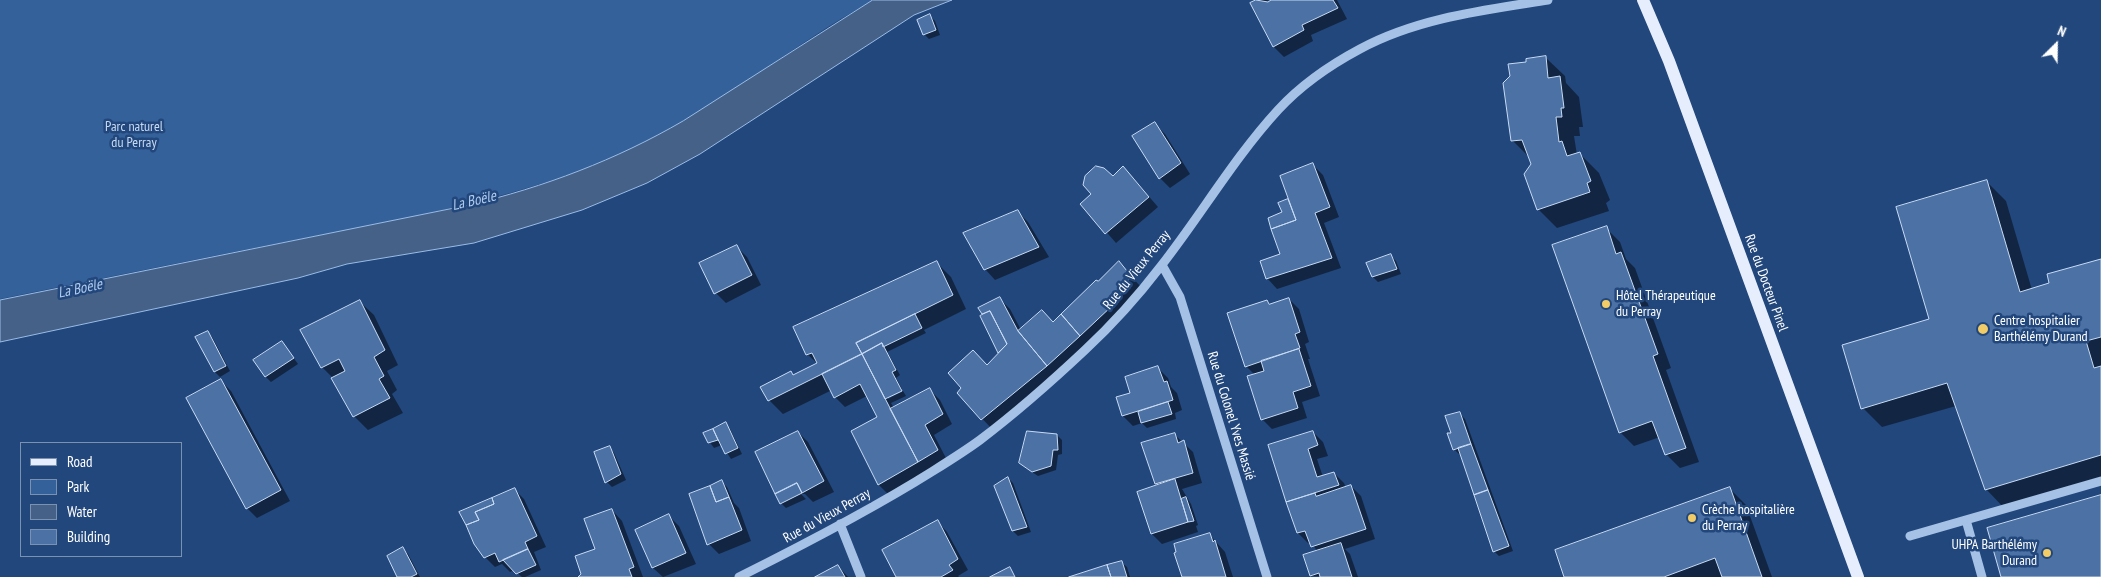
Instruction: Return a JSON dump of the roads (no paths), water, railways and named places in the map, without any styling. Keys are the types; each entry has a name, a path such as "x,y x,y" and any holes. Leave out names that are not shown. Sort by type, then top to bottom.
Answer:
{"main road":[{"name":"Rue du Docteur Pinel","path":"1643,0 1679,87 1858,577"}],"street":[{"name":"Rue du Vieux Perray","path":"739,577 909,486 979,442 1038,393 1087,348 1130,304 1162,265 1279,109 1313,78 1361,48 1412,27 1469,13 1548,0"},
{"name":"Rue du Colonel Yves Massié","path":"1162,265 1180,297 1267,577"},
{"path":"1910,536 2101,481"},
{"path":"1966,520 1982,577"},
{"path":"840,524 861,577"}],"water":[{"name":"La Boële","path":"873,0 952,0 914,15 700,154 647,183 582,210 474,243 347,264 298,278 0,342 0,300 469,205 525,190 579,171 632,148 683,121"}],"place":[{"name":"Hôtel Thérapeutique du Perray","path":"1606,304"},
{"name":"Centre hospitalier Barthélémy Durand","path":"1983,329"},
{"name":"Crèche hospitalière du Perray","path":"1692,518"},
{"name":"UHPA Barthélémy Durand","path":"2047,553"}],"park label":[{"name":"Parc naturel du Perray","path":"134,136"}]}
